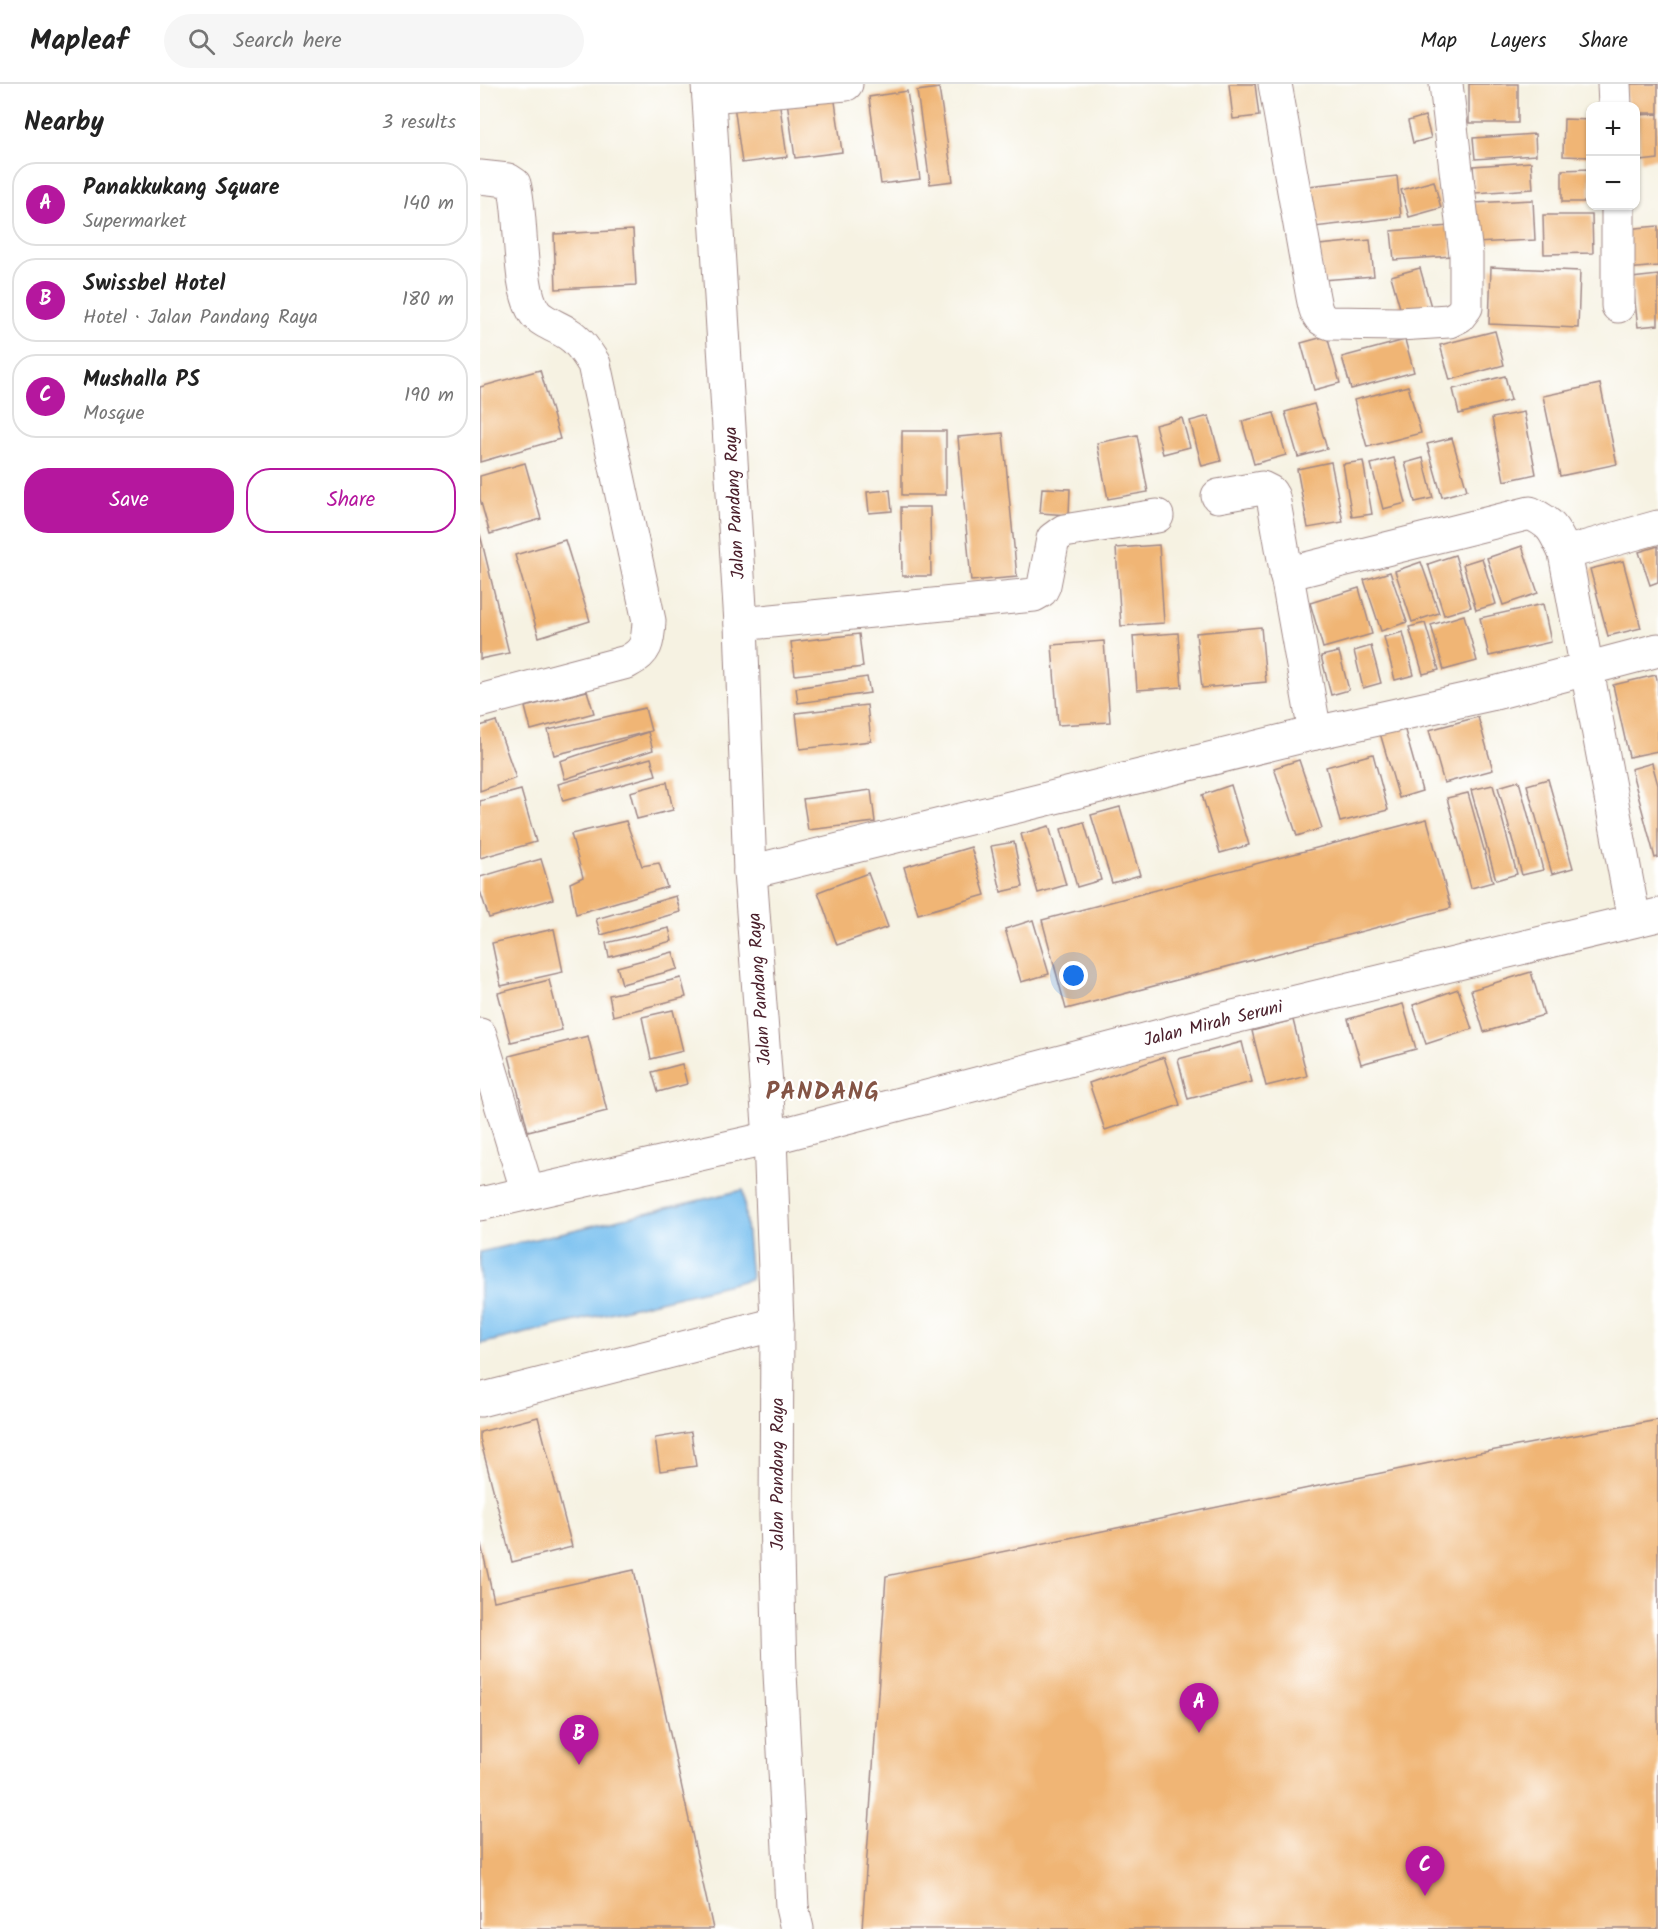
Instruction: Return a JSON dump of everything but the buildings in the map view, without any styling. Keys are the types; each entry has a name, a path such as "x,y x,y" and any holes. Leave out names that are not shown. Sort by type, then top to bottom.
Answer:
{"street":[{"path":"709,90 846,84"},
{"path":"1275,84 1317,315 1323,321 1330,323 1399,324 1449,321 1459,316 1466,307 1466,255 1446,84"},
{"path":"1614,84 1615,102"},
{"name":"Jalan Pandang Raya","path":"709,90 741,624 750,872 770,1138 777,1324 776,1515 779,1662 792,1922"},
{"path":"480,177 508,180 514,184 526,286 530,302 536,315 570,334 582,346 594,364 649,621 648,641 639,656 627,662 480,701"},
{"path":"1618,210 1618,306"},
{"path":"1218,496 1262,488 1270,492 1273,497 1315,732"},
{"path":"1286,574 1530,513 1542,518 1553,527 1564,553 1587,669 1646,917"},
{"path":"741,624 1035,595 1044,585 1053,539 1058,534 1064,531 1157,516"},
{"path":"1564,553 1658,527"},
{"path":"750,872 1315,732 1491,694 1658,650"},
{"name":"Jalan Mirah Seruni","path":"480,1204 770,1138 1221,1020 1646,917"},
{"path":"480,1035 528,1193"},
{"path":"480,1400 777,1324"}],"water":[{"path":"743,1190 751,1279 480,1344 480,1252"}],"place":[{"name":"Panakkukang Square","path":"1199,1733"},
{"name":"Swissbel Hotel","path":"579,1765"},
{"name":"Mushalla PS","path":"1425,1896"}],"district":[{"name":"PANDANG","path":"823,1091"}]}
